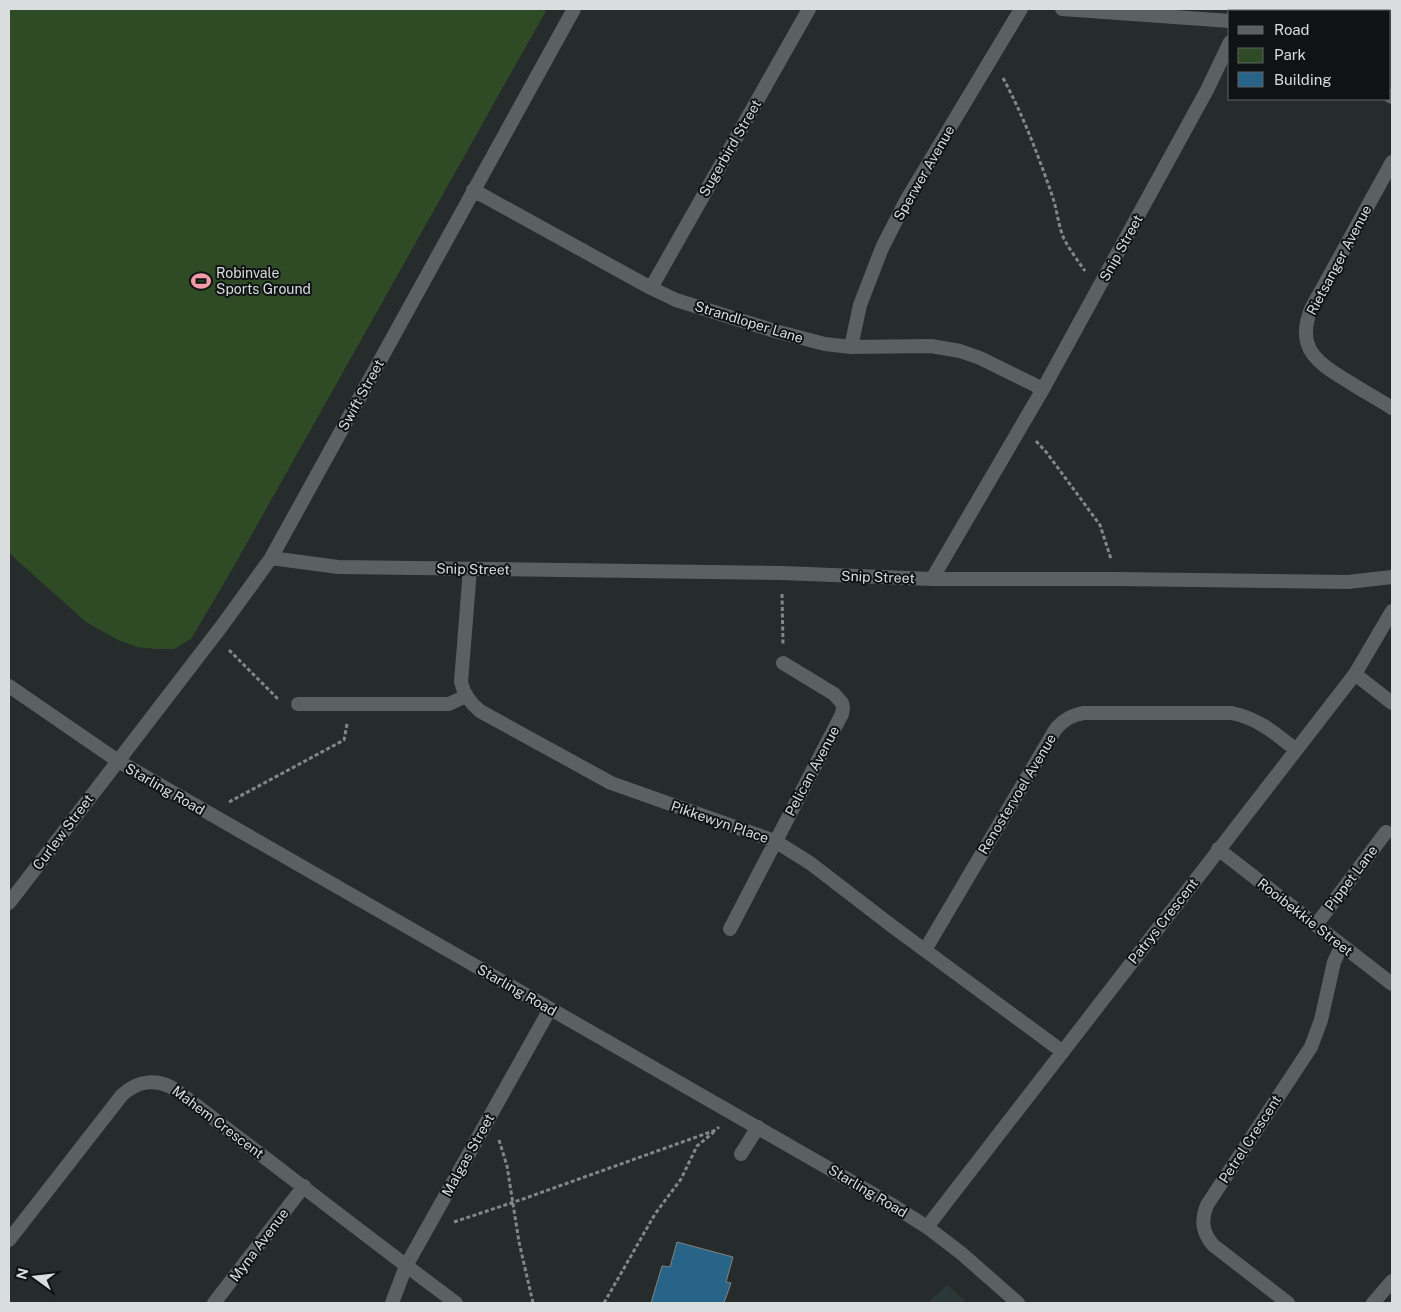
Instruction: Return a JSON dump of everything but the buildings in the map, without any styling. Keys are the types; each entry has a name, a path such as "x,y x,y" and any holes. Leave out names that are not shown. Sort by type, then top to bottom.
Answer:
{"street":[{"name":"Swift Street","path":"118,761 221,627 271,558 574,9"},
{"name":"Sugerbird Street","path":"650,288 809,9"},
{"name":"Sperwer Avenue","path":"851,347 860,305 882,248 907,199 1021,9"},
{"path":"1062,9 1228,21"},
{"name":"Snip Street","path":"271,558 338,568 782,573 932,579 1043,389 1207,90 1228,46"},
{"name":"Rietsanger Avenue","path":"1392,162 1311,309 1306,322 1306,337 1311,351 1321,364 1392,408"},
{"name":"Strandloper Lane","path":"473,190 650,288 676,300 775,331 825,344 851,347 931,346 960,351 980,358 1043,389"},
{"path":"298,704 449,704 466,696 461,682 470,569"},
{"path":"932,579 1348,582 1392,577"},
{"name":"Patrys Crescent","path":"927,1227 1355,674 1392,611"},
{"name":"Pelican Avenue","path":"730,929 842,714 843,708 839,699 834,694 783,663"},
{"path":"1355,674 1392,703"},
{"name":"Starling Road","path":"9,686 118,761 215,818 889,1203 927,1227 961,1253 1018,1303"},
{"name":"Pikkewyn Place","path":"466,696 480,712 611,783 775,841 810,863 1063,1052"},
{"name":"Renostervoel Avenue","path":"925,950 1055,730 1068,717 1084,713 1232,713 1262,724 1296,750"},
{"name":"Curlew Street","path":"9,903 118,761"},
{"name":"Pippet Lane","path":"1316,925 1386,832"},
{"name":"Rooibekkie Street","path":"1218,849 1392,984"},
{"name":"Petrel Crescent","path":"1288,1303 1213,1245 1205,1233 1203,1219 1207,1205 1311,1047 1321,1020 1334,962 1342,945"},
{"name":"Malgas Street","path":"392,1303 406,1266 550,1009"},
{"name":"Mahem Crescent","path":"9,1240 122,1095 141,1083 150,1081 160,1082 169,1085 456,1303"},
{"path":"741,1154 758,1127"},
{"name":"Myna Avenue","path":"214,1303 304,1186"},
{"path":"1373,1303 1392,1281"}],"path":[{"path":"988,62 997,67 1012,94 1035,148 1057,209 1058,220 1064,238 1086,274 1101,284"},
{"path":"1022,425 1047,453 1100,525 1117,579"},
{"path":"782,573 783,663"},
{"path":"221,627 230,652 277,698 298,704"},
{"path":"215,818 227,803 344,740 351,704"},
{"path":"604,1303 655,1214 681,1179 697,1146 735,1114"},
{"path":"484,1128 499,1138 507,1166 518,1242 533,1303"},
{"path":"435,1214 455,1222 716,1130"}],"shaded area":[{"path":"947,1285 968,1303 927,1303"}],"green space":[{"name":"Robinvale Sports Ground","path":"9,9 547,9 233,568 191,639 174,649 137,647 118,640 86,622 9,553"}],"place":[{"name":"Robinvale Sports Ground","path":"201,281"}]}
